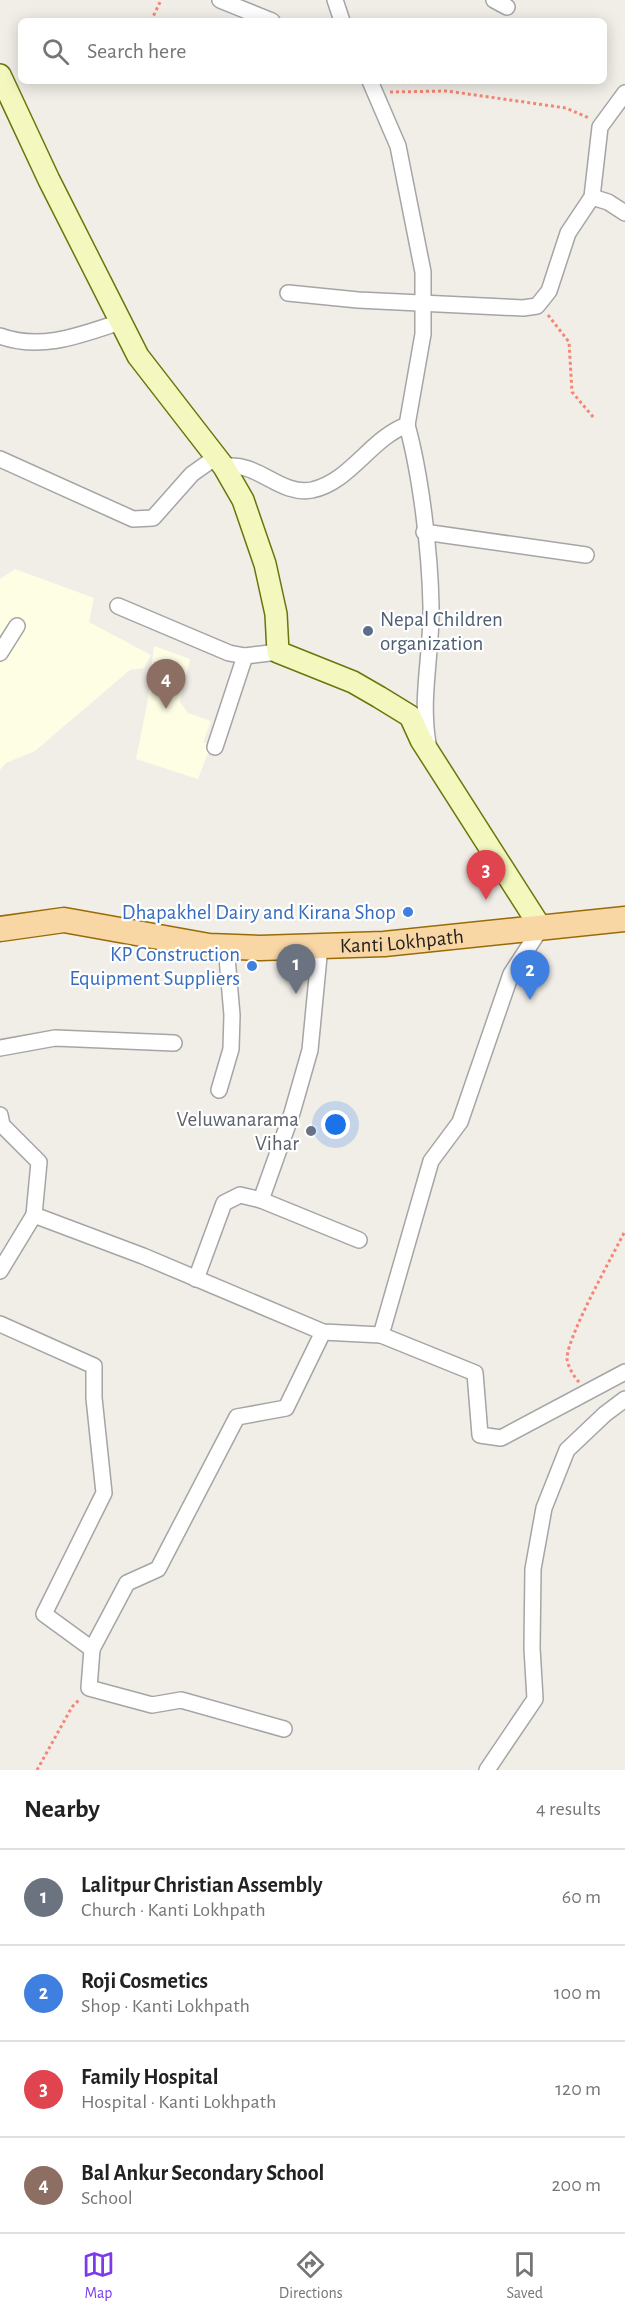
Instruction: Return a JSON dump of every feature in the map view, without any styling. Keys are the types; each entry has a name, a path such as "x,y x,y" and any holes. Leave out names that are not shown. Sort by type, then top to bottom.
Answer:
{"main road":[{"path":"0,75 138,356 220,462 243,500 265,564 276,614 278,652 353,682 410,716 430,752 541,928"},
{"name":"Kanti Lokhpath","path":"0,929 64,920 226,946 320,946 384,944 625,919"}],"street":[{"path":"220,0 265,18"},
{"path":"334,0 341,18"},
{"path":"374,88 398,146 409,192 423,272 423,334 407,425 424,532 431,608 423,716 430,752"},
{"path":"288,293 358,300 424,301 510,307 537,306 549,291 568,233 592,197 600,127 625,93"},
{"path":"592,197 608,202 625,213"},
{"path":"0,336 20,343 50,342 120,322"},
{"path":"0,459 133,519 145,520 162,511 192,474 220,462 240,465 288,489 312,490 326,485 365,456 395,429 407,425"},
{"path":"424,532 586,555"},
{"path":"118,606 229,653 245,656 278,652"},
{"path":"0,653 17,626"},
{"path":"215,747 245,656"},
{"path":"381,1335 431,1161 460,1122 511,974 541,928"},
{"path":"219,1090 231,1049 232,1015 226,946"},
{"path":"261,1200 292,1113 310,1050 320,946"},
{"path":"0,1048 55,1038 174,1043"},
{"path":"0,1115 2,1125 39,1161 34,1215 0,1271"},
{"path":"196,1279 224,1203 240,1195 261,1200 359,1240"},
{"path":"34,1215 323,1332 381,1335 475,1373 480,1435 501,1438 625,1372"},
{"path":"0,1324 94,1366 94,1398 104,1493 45,1614 92,1649"},
{"path":"284,1729 181,1700 152,1705 89,1689 92,1649 127,1583 158,1569 237,1417 286,1408 323,1332"},
{"path":"487,1770 535,1700 532,1648 533,1569 544,1508 567,1450 605,1414 625,1399"}],"path":[{"path":"152,18 161,0"},
{"path":"374,88 447,90 504,100 539,103 566,108 587,116 600,127"},
{"path":"537,306 556,322 569,342 572,392 594,418"},
{"path":"590,1390 574,1378 567,1359 573,1337 625,1231"},
{"path":"37,1770 72,1707 89,1689"}],"shaded area":[{"path":"15,569 94,598 89,622 151,655 144,668 130,670 35,751 6,763 0,770 0,579"},
{"path":"154,646 190,659 180,702 188,713 211,721 203,743 212,742 198,779 136,759 147,705"}],"place":[{"name":"Nepal Children organization","path":"368,631"},
{"name":"Bal Ankur Secondary School","path":"166,709"},
{"name":"Family Hospital","path":"486,900"},
{"name":"Dhapakhel Dairy and Kirana Shop","path":"408,912"},
{"name":"KP Construction Equipment Suppliers","path":"252,966"},
{"name":"Lalitpur Christian Assembly","path":"296,994"},
{"name":"Roji Cosmetics","path":"530,1000"},
{"name":"Veluwanarama Vihar","path":"311,1131"}]}
